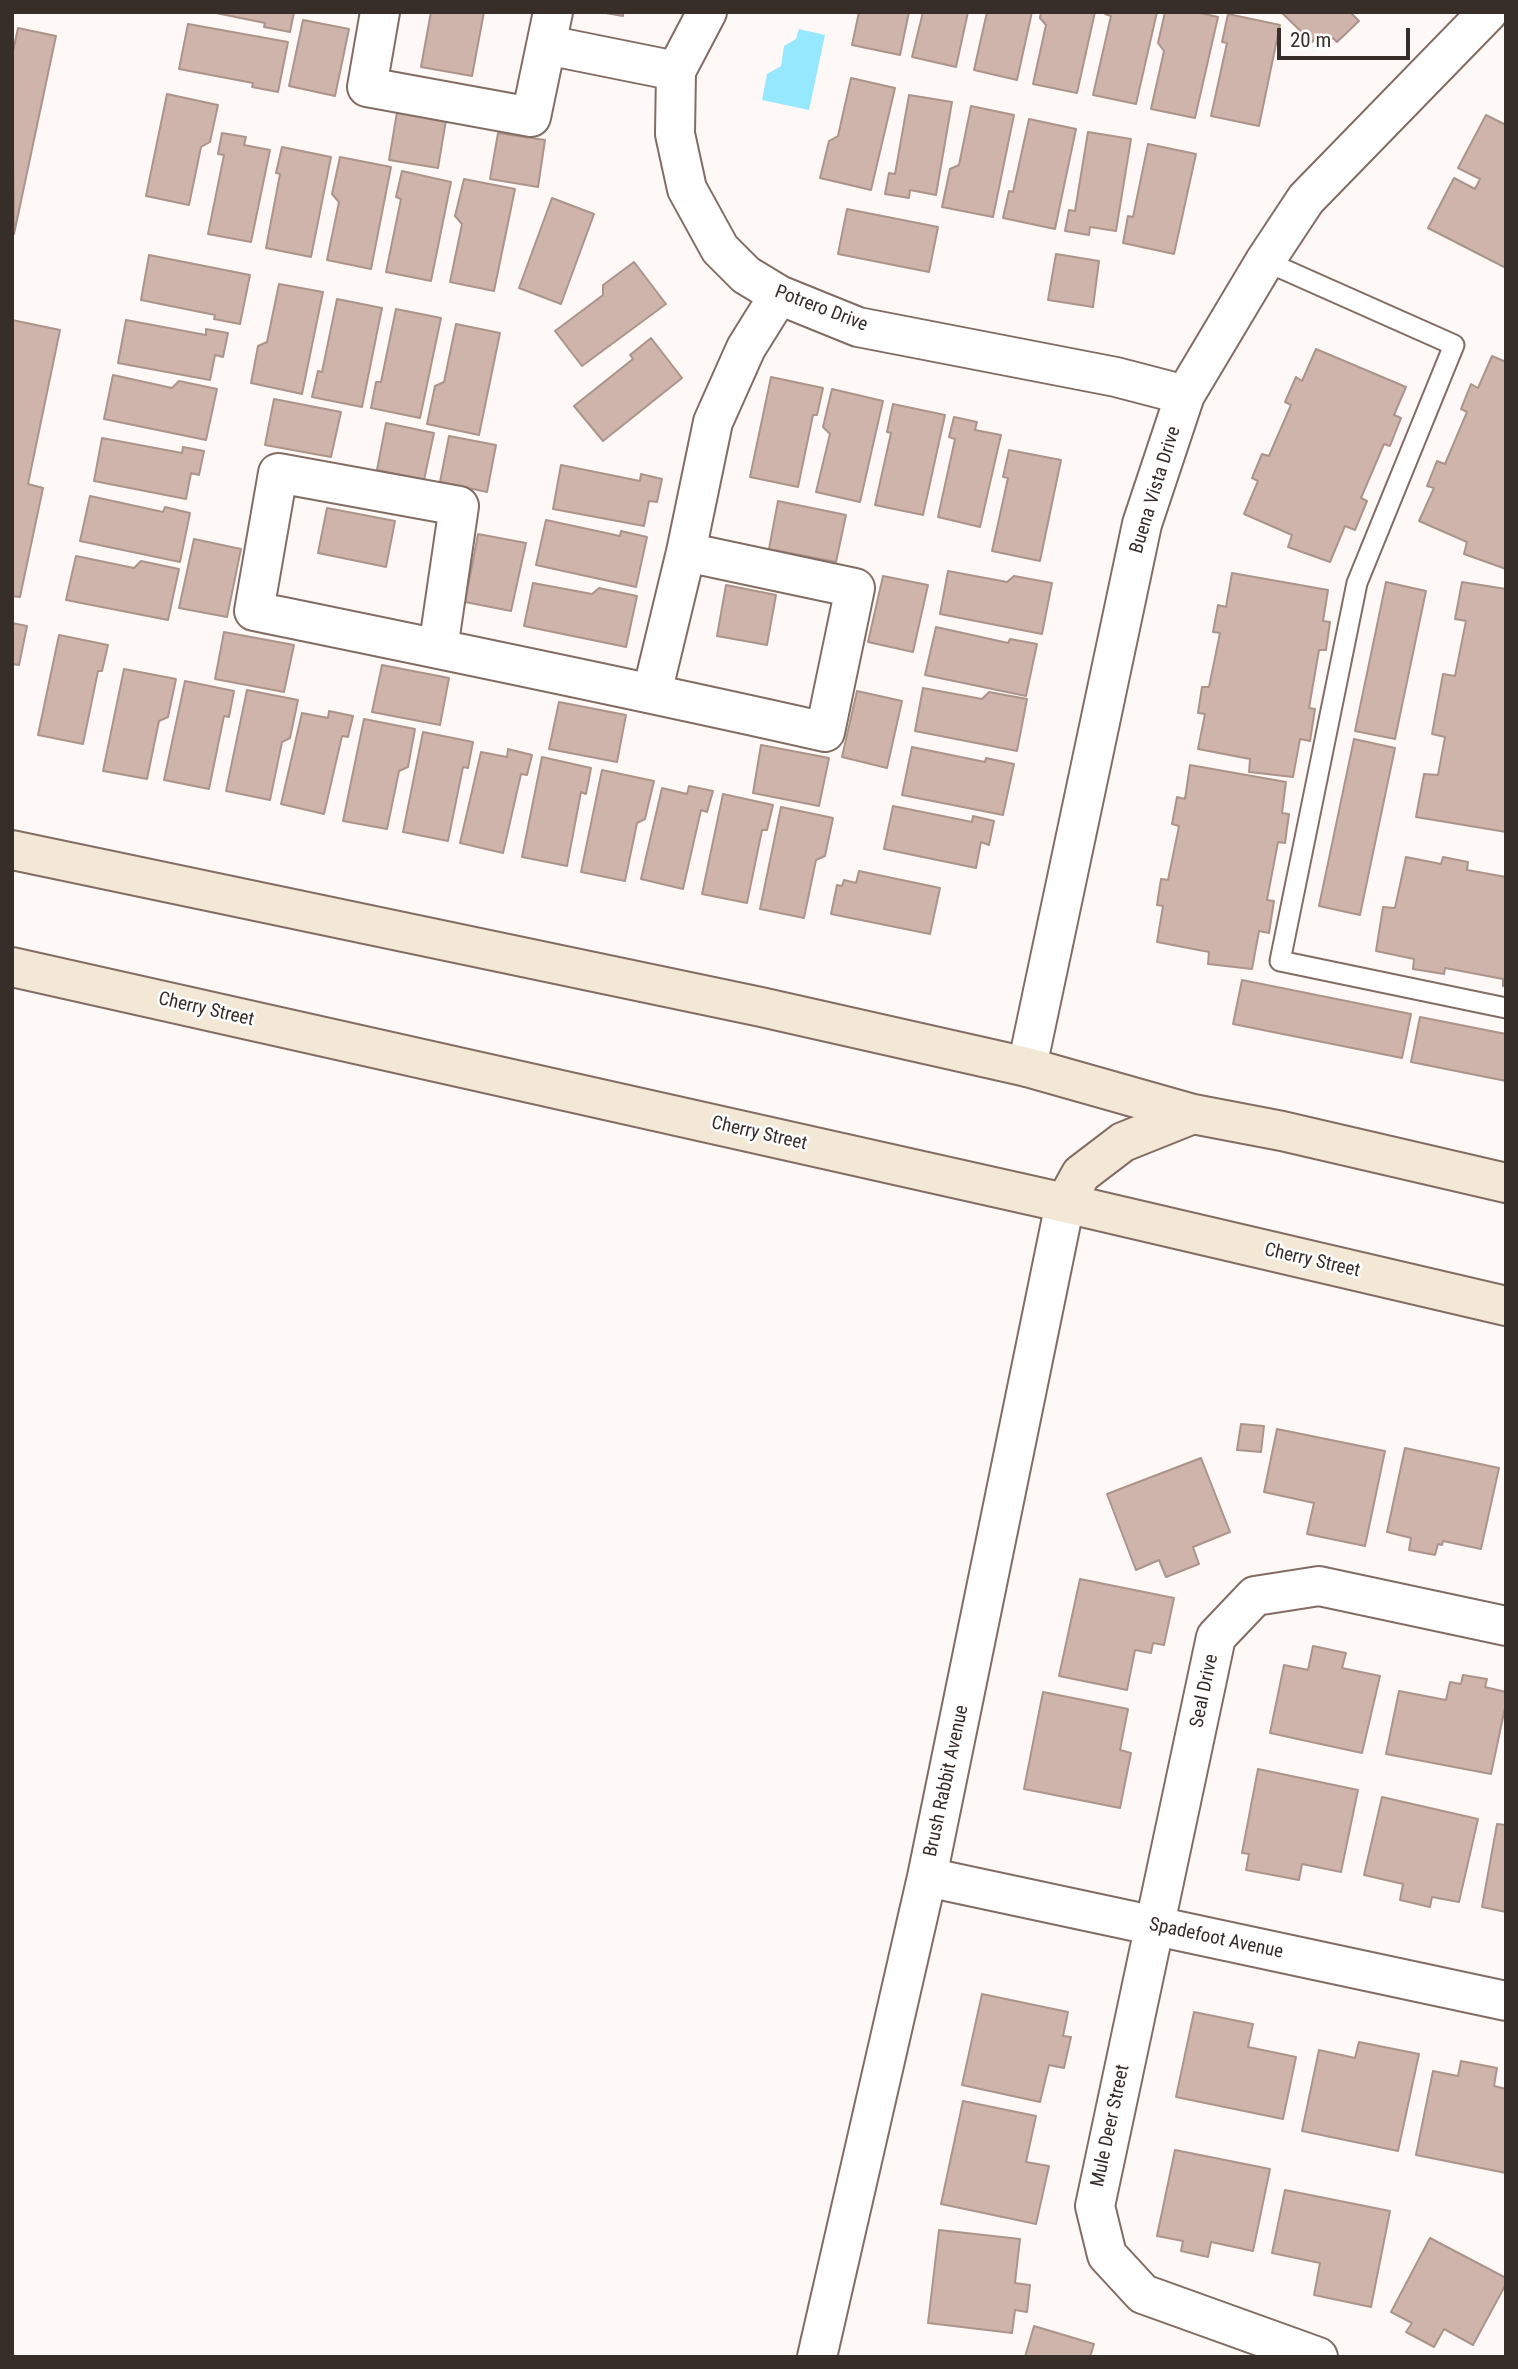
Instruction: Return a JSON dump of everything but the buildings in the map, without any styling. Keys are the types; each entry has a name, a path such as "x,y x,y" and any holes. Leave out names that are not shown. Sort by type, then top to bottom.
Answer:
{"main road":[{"path":"12,850 761,1007 1027,1067 1193,1114 1282,1131 1506,1183"},
{"name":"Cherry Street","path":"12,967 1065,1203 1506,1306"},
{"path":"1065,1203 1081,1174 1123,1142 1193,1114"}],"street":[{"path":"380,12 367,87 531,117 550,29 676,71"},
{"name":"Potrero Drive","path":"707,12 676,71 675,134 687,189 720,249 746,275 779,295 858,327 1116,377 1185,395"},
{"name":"Buena Vista Drive","path":"1027,1067 1142,524 1185,395 1306,198 1488,12"},
{"path":"652,693 686,552 713,422 746,348 779,295"},
{"path":"438,649 459,506 278,473 254,611 438,649 652,693 825,732 855,588 686,552"},
{"name":"Brush Rabbit Avenue","path":"817,2357 927,1877 1065,1203"},
{"name":"Seal Drive","path":"1153,1926 1216,1637 1255,1597 1319,1586 1506,1626"},
{"name":"Spadefoot Avenue","path":"927,1877 1506,2001"},
{"name":"Mule Deer Street","path":"1153,1926 1095,2206 1107,2255 1143,2294 1318,2357"}],"lane":[{"path":"1265,261 1454,345 1357,583 1280,961 1506,1009"}],"water":[{"path":"799,29 825,35 809,110 762,100 767,74 781,66 784,46 796,39"}]}
